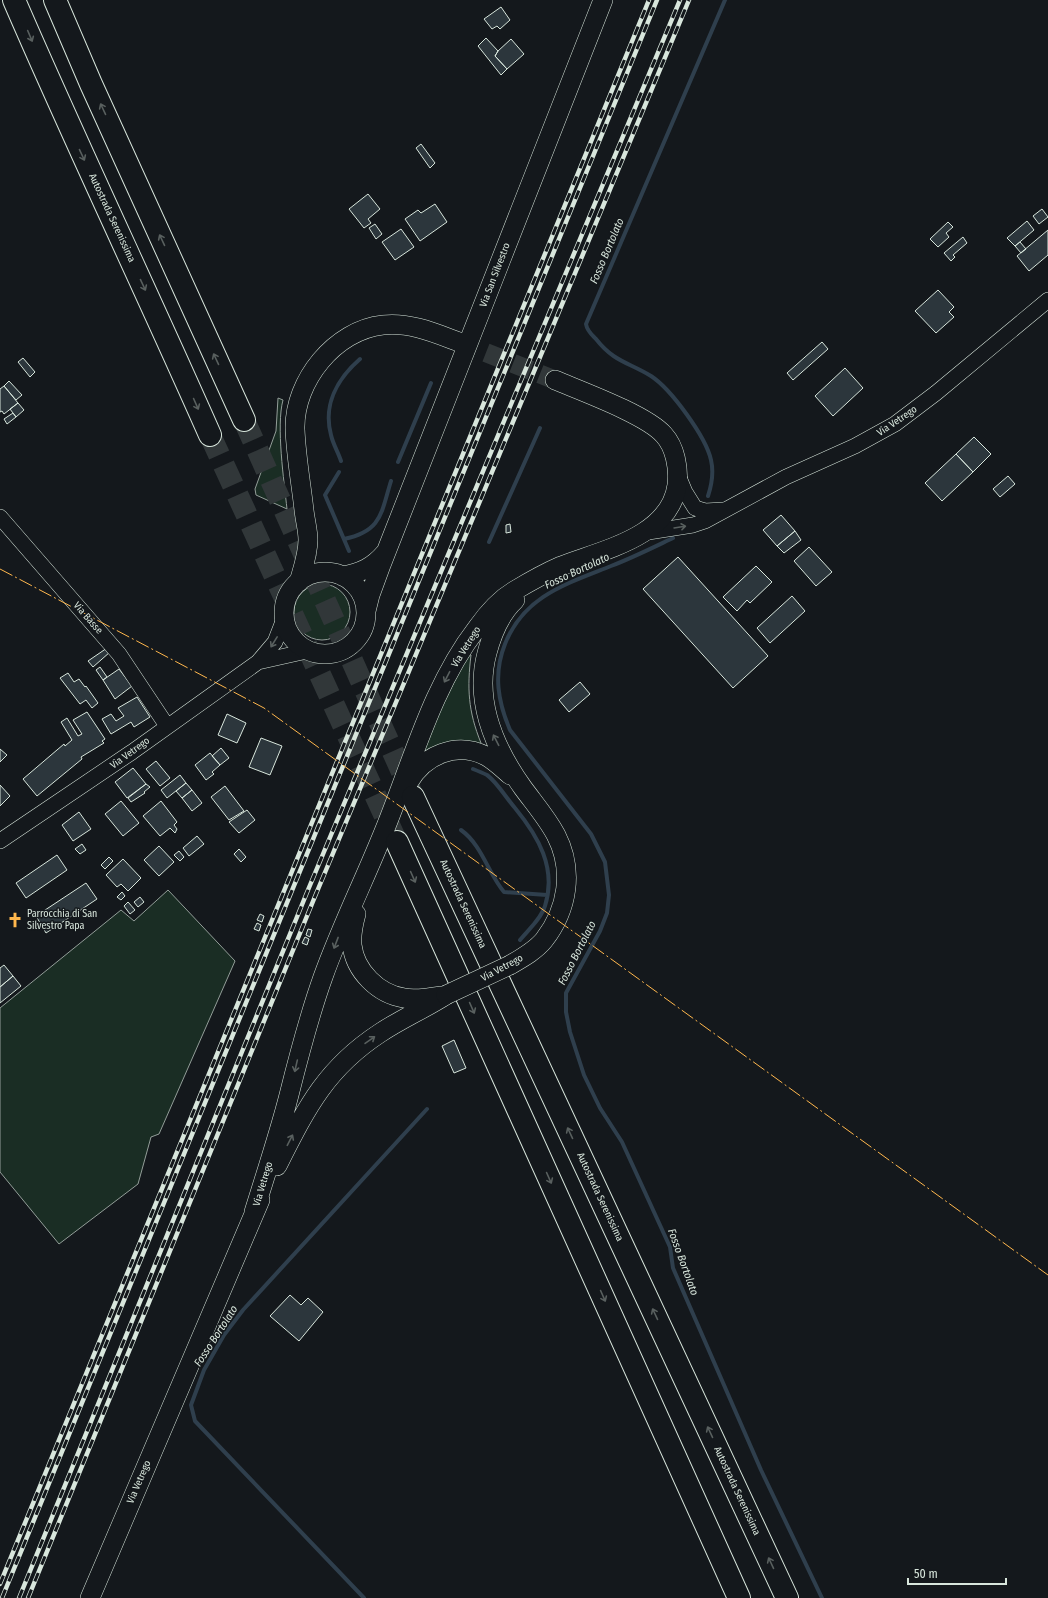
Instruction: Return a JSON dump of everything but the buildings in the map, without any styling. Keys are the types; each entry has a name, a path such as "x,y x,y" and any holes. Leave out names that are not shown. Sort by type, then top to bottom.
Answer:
{"highway":[{"name":"Autostrada Serenissima","path":"14,0 64,115 158,316 210,436"},
{"path":"55,0 91,84 244,420"},
{"name":"Autostrada Serenissima","path":"413,797 787,1598"},
{"path":"396,842 740,1598"}],"main road":[{"name":"Via San Silvestro","path":"366,611 370,595 387,550 603,0"},
{"name":"Via Vetrego","path":"284,619 285,605 290,592 299,582 304,565 308,541 296,436 296,415 300,398 306,384 324,358 337,343 354,333 384,325 403,325 421,329 459,342"},
{"name":"Via Vetrego","path":"254,1212 289,1097 308,1019 346,916 364,882 430,712 460,652 480,624 498,604 514,591 560,567 618,545 642,533 652,526 667,510 674,498 678,475 672,447 664,435 638,417 555,380"},
{"name":"Via Vetrego","path":"307,651 321,654 335,653 348,647 358,638 364,625 366,611 364,600 359,590 319,559 308,541"},
{"name":"Via San Silvestro","path":"338,575 366,569 376,563 387,550"},
{"path":"299,582 316,574 338,575"},
{"name":"Via Vetrego","path":"90,1598 254,1212 305,1111 332,1073 349,1056 375,1036 446,995 510,965 533,950 543,940 560,910 566,890 567,873 564,854 556,835 522,786 492,733 485,710 482,681 484,665 490,642 499,622 512,603 538,578"},
{"path":"284,619 288,632 292,638 307,651"},
{"path":"393,809 422,764 433,757 448,751 468,750 485,756 496,762 522,786"},
{"path":"364,882 351,936 352,946 360,969 378,987 396,996 414,999 446,995"}],"street":[{"name":"Via Vetrego","path":"642,533 693,525 786,477 856,446 895,424 936,394 1048,300"},
{"name":"Via Vetrego","path":"678,475 685,492 695,508 705,511 724,510"},
{"name":"Via Basse","path":"0,517 119,654 167,726"},
{"name":"Via Vetrego","path":"0,841 132,752 258,662 275,642 284,619"},
{"name":"Via Vetrego","path":"258,662 307,651"}],"green space":[{"path":"278,398 283,400 280,439 287,509 256,495 255,489 276,431"},
{"path":"322,584 333,586 342,592 348,601 350,612 348,623 342,632 333,638 322,640 311,638 302,632 296,623 294,612 296,601 302,592 311,586"},
{"path":"468,655 471,655 469,689 471,710 481,743 419,758 435,719"},
{"path":"168,890 235,961 159,1134 151,1137 138,1184 59,1244 0,1172 0,1008 121,910 134,921"}],"waterway":[{"name":"Fosso Bortolato","path":"708,496 712,478 711,460 708,450 687,414 659,382 643,371 609,353 590,333 586,324 725,0"},
{"path":"341,461 332,438 329,424 329,413 334,393 339,384 360,359"},
{"path":"398,462 431,383"},
{"path":"489,542 540,428"},
{"path":"339,472 325,495 349,551"},
{"path":"344,539 357,536 373,526 382,511 391,481"},
{"name":"Fosso Bortolato","path":"673,538 627,560 563,586 535,603 523,614 513,628 505,644 499,666 498,688 502,709 510,730 591,834 605,862 609,895 607,913 600,931 566,993 566,1012 570,1032 584,1075 600,1108 622,1142 670,1247 673,1268 761,1470 822,1598"},
{"path":"473,769 487,775 498,786 538,841 547,866 549,879 545,906 537,920 520,940"},
{"path":"461,830 480,851 493,876 504,892 547,895"},
{"name":"Fosso Bortolato","path":"364,1598 195,1421 191,1405 204,1370 224,1335 243,1310 427,1109"}],"tunnel":[{"path":"459,342 555,380"},
{"path":"244,420 411,792"},
{"path":"210,435 395,838"}],"railway":[{"path":"0,1584 649,0"},
{"path":"2,1598 657,0"},
{"path":"19,1598 308,890 680,0"},
{"path":"28,1598 316,894 689,0"}],"power":[{"path":"0,569 264,708 1048,1275"}],"place":[{"name":"Parrocchia di San Silvestro Papa","path":"15,920"}]}
